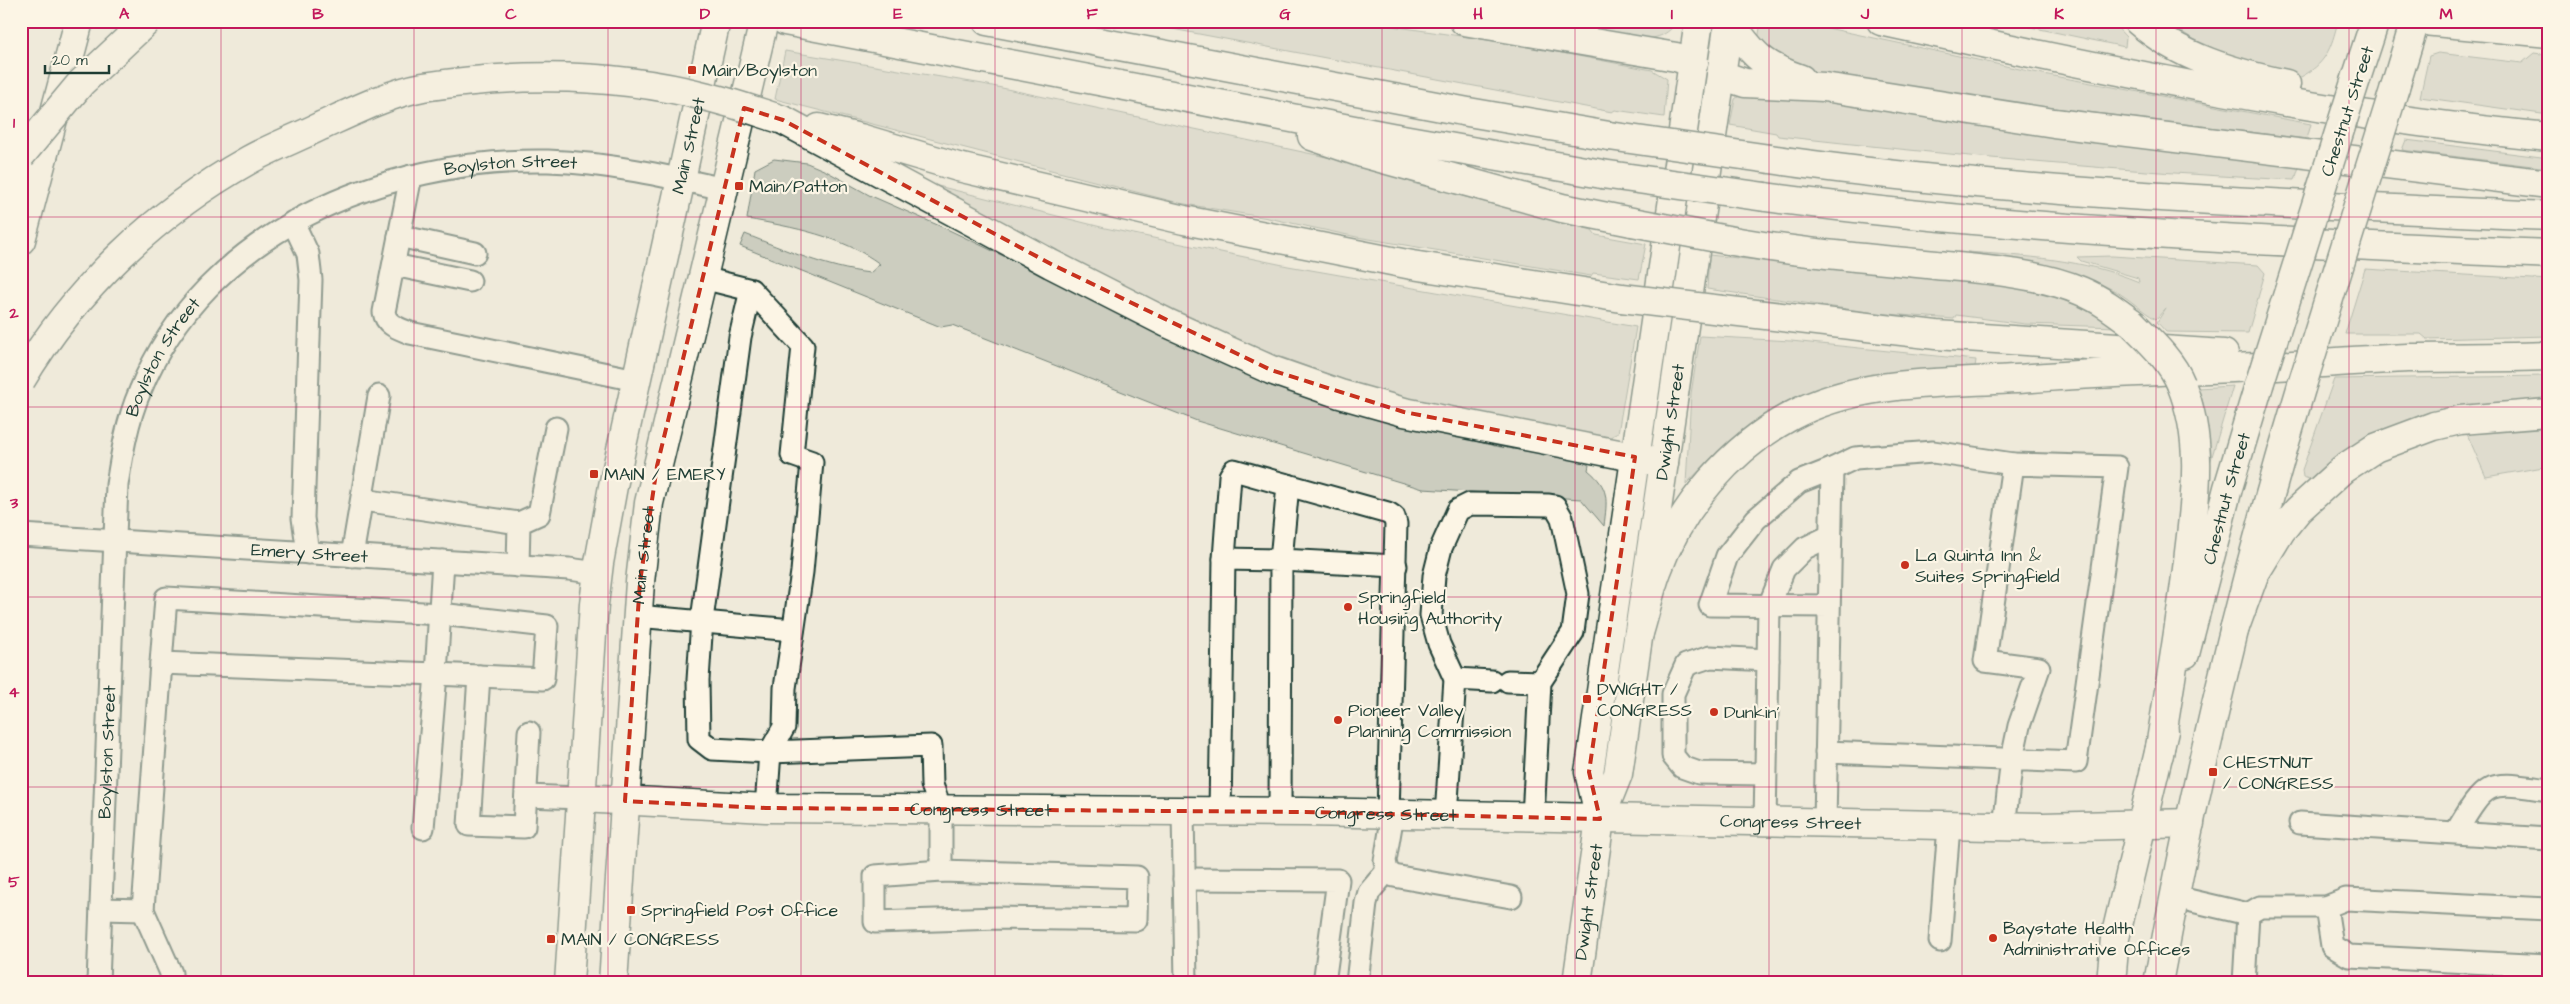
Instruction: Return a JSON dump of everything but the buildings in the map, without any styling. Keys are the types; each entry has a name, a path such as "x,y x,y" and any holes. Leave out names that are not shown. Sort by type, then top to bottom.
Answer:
{"main road":[{"path":"21,240 79,21"},
{"path":"21,155 81,83 147,21"},
{"name":"Main Street","path":"569,983 597,573 613,486 716,21"},
{"name":"Main Street","path":"613,983 637,616 649,503 764,21"},
{"path":"785,21 1236,107 1602,174 1765,197 1945,218 2091,230 2549,254"},
{"path":"986,21 1468,112 1609,136 1770,159 1938,179 2093,193 2549,216"},
{"path":"1464,21 1676,57 1745,83 1824,87 2054,123 2549,184"},
{"name":"Dwight Street","path":"1600,820 1589,772 1699,21"},
{"path":"1729,21 1748,46 1766,64 1824,87"},
{"name":"Dwight Street","path":"1578,983 1600,820 1618,774 1729,21"},
{"path":"1881,21 2128,73 2280,101 2434,125 2549,137"},
{"path":"2138,21 2182,50 2252,76 2289,85 2436,108 2549,129"},
{"name":"Chestnut Street","path":"2111,983 2115,938 2141,826 2228,488 2375,21"},
{"path":"2158,983 2211,721 2265,505 2415,21"},
{"path":"2424,21 2549,33"},
{"path":"21,380 48,338 98,278 140,237 185,200 250,159 353,111 421,88 467,82 547,78 588,79 706,96 783,120 860,138 958,167 1202,224 1412,265 1622,298 1977,338 2068,342 2346,361"},
{"path":"1236,107 1362,153 1562,208 1733,241 2001,272 2056,282 2081,291 2108,306 2132,323 2153,344 2178,376 2192,424 2198,475 2184,593 2159,754"},
{"path":"783,120 1051,264 1174,326 1270,370 1340,394 1404,412 1664,463"},
{"path":"1638,636 1657,571 1681,523 1695,501 1721,470 1753,441 1792,416 1816,405 1866,391 1910,386 2346,361 2549,356"},
{"path":"2234,630 2254,575 2282,531 2298,510 2343,469 2375,448 2434,426 2460,420 2549,413"},
{"name":"Congress Street","path":"581,798 766,808 1280,812 2004,827 2141,826 2190,823"},
{"path":"2105,983 2115,938"}],"street":[{"name":"Boylston Street","path":"98,983 116,495 121,454 129,421 152,365 178,323 214,280 261,242 293,222 356,193 411,176 481,164 549,161 614,167 724,189"},
{"path":"411,176 384,312 385,319 393,326 410,333 636,380"},
{"path":"293,222 308,254 310,280 303,518 308,553"},
{"path":"399,236 475,253"},
{"path":"394,265 470,281"},
{"path":"703,278 752,290 803,346 792,454 812,462 785,688 784,727 770,752 766,808"},
{"path":"752,290 740,337 702,620 698,680 699,739 712,749 770,752 931,746 932,785 941,810 941,871"},
{"path":"352,556 363,500 379,396"},
{"path":"363,500 519,523 539,514 556,428"},
{"path":"1826,752 2076,762 2117,467 2013,464 1933,452 1855,458 1799,482 1756,519 1727,556 1710,605 1829,606"},
{"path":"2004,827 2012,759 2019,726 2039,668 1985,661 2013,464"},
{"path":"1825,823 1832,469"},
{"path":"1220,812 1224,558 1230,476 1234,470 1388,513 1394,517 1396,524 1396,566 1391,814 1385,861 1387,871 1394,876 1512,897"},
{"path":"1280,812 1281,560 1288,485"},
{"path":"1446,816 1455,679 1439,644 1431,615 1434,576 1441,548 1458,510 1470,504 1549,505 1556,506 1562,518 1578,594 1573,632 1540,682 1533,818"},
{"path":"518,566 519,523"},
{"name":"Emery Street","path":"21,535 443,561 597,573"},
{"path":"1764,822 1769,606 1784,569 1805,548 1830,536"},
{"path":"1224,558 1396,566"},
{"path":"423,828 443,561"},
{"path":"161,663 543,679 547,626 440,614 166,598 161,663 143,910 171,973 171,983"},
{"path":"637,616 702,620 793,630"},
{"path":"1765,774 1699,773 1682,767 1673,756 1673,694 1686,665 1710,657 1768,660"},
{"path":"479,676 469,825 524,827 529,732"},
{"path":"1455,679 1540,682"},
{"path":"2456,832 2476,798 2485,790 2502,784 2549,790"},
{"path":"526,796 581,798"},
{"path":"1183,812 1186,983"},
{"path":"2300,823 2549,838"},
{"path":"1940,941 1949,826"},
{"path":"941,871 1137,877 1136,920 998,918 875,922 875,876 941,871"},
{"path":"1356,983 1369,892 1387,871"},
{"path":"1184,879 1338,880 1324,983"},
{"path":"2175,896 2248,914 2260,907 2326,907 2346,899 2549,909"},
{"path":"2326,907 2332,946 2349,956 2549,966"},
{"path":"101,909 143,910"},
{"path":"2244,983 2248,914"}],"highlighted area":[{"path":"744,108 783,120 1051,264 1271,370 1404,412 1635,457 1589,772 1600,819 1305,812 766,808 625,801 640,582 657,466"}],"shaded area":[{"path":"1130,21 1356,21 1509,43 1652,70 1667,79 1664,117 1615,110 1612,112"},
{"path":"1531,21 1677,21 1670,30 1661,36 1640,39"},
{"path":"1761,21 1802,25 1804,23 2043,74 2311,124 2307,139 1868,85 1820,76 1789,65 1758,41"},
{"path":"2002,21 2111,21 2126,37 2125,47"},
{"path":"2167,21 2338,21 2333,40 2326,55 2316,67 2299,78 2264,69 2213,50"},
{"path":"785,51 983,84 1359,164 1416,184 1592,230 1596,235 1646,244 1639,279 1593,273 1591,276 1357,237 1268,218 1179,203 775,99"},
{"path":"2438,53 2522,63 2534,53 2549,55 2549,115 2420,97 2429,56"},
{"path":"1745,92 2301,160 2295,180 2230,177 2036,162 1778,136 1776,133 1730,125 1735,99"},
{"path":"2406,140 2549,158 2549,168 2402,150"},
{"path":"774,159 807,163 826,171 869,195 949,230 1177,339 1432,430 1495,446 1576,459 1589,465 1588,470 1604,489 1606,509 1604,526 1581,499 1423,489 1197,421 952,325 941,327 740,246 745,234 806,258 854,271 870,273 880,264 850,246 816,234 782,225 747,219 755,169"},
{"path":"934,185 1105,228 1288,266 1636,327 1618,433 1608,438 1440,408 1344,380 1265,351 1071,262 932,191"},
{"path":"1967,252 2032,257 2076,263 2118,274 2139,282 2138,278 2081,261 2077,257 2112,256 2258,265 2265,273 2248,333 2166,332 2157,322 2166,308 2156,319 2120,294 2079,275 2043,265"},
{"path":"1709,255 2040,290 2092,309 2117,327 2025,324 1956,315 1954,319 1875,313 1707,289"},
{"path":"2365,269 2549,280 2549,336 2427,339 2421,334 2345,334"},
{"path":"1700,336 1791,341 1976,360 1975,367 1918,374 1819,391 1788,401 1765,414 1741,432 1686,484 1691,394"},
{"path":"2549,376 2549,397 2468,408 2315,481 2303,477 2302,470 2334,379"},
{"path":"2233,386 2210,463 2207,463 2203,403 2197,388"},
{"path":"2549,423 2549,466 2486,477 2467,434"}],"place":[{"name":"Main/Boylston","path":"692,70"},
{"name":"Main/Patton","path":"739,186"},
{"name":"MAIN / EMERY","path":"594,474"},
{"name":"La Quinta Inn & Suites Springfield","path":"1905,565"},
{"name":"Springfield Housing Authority","path":"1348,607"},
{"name":"DWIGHT / CONGRESS","path":"1587,699"},
{"name":"Dunkin'","path":"1714,712"},
{"name":"Pioneer Valley Planning Commission","path":"1338,720"},
{"name":"CHESTNUT / CONGRESS","path":"2213,772"},
{"name":"Springfield Post Office","path":"631,910"},
{"name":"Baystate Health Administrative Offices","path":"1993,938"},
{"name":"MAIN / CONGRESS","path":"551,939"}]}
